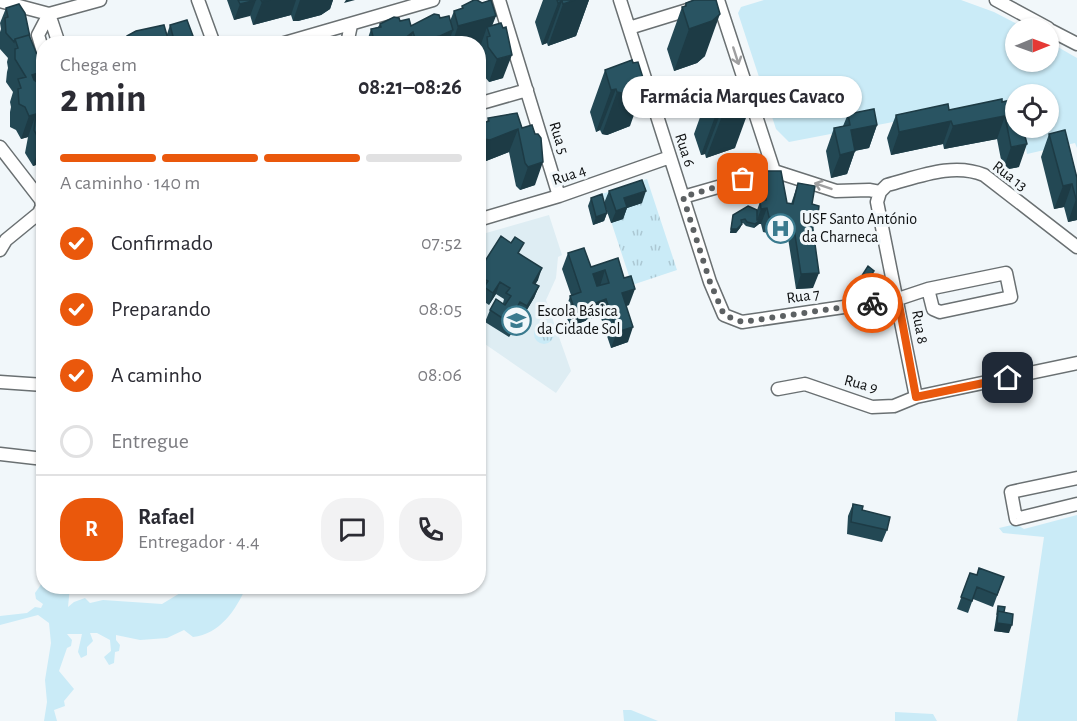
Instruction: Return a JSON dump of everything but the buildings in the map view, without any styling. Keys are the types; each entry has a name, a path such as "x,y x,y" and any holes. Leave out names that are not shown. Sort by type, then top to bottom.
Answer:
{"street":[{"path":"0,1 49,14 100,0"},
{"path":"198,0 211,36"},
{"path":"310,36 433,0"},
{"name":"Rua 5","path":"499,0 559,196"},
{"name":"Rua 6","path":"620,0 720,311"},
{"path":"629,28 718,0 774,171"},
{"path":"996,0 1028,18"},
{"path":"0,14 24,6"},
{"path":"49,14 56,36"},
{"path":"38,36 49,14"},
{"path":"349,36 351,25"},
{"path":"1059,35 1077,44"},
{"path":"486,101 527,90"},
{"path":"0,147 36,195"},
{"name":"Rua 4","path":"486,218 559,196 670,157"},
{"name":"Rua 13","path":"880,192 887,185 957,169 971,169 984,175 1077,247"},
{"path":"683,197 774,171 836,191 880,192"},
{"name":"Rua 8","path":"880,192 878,202 916,397"},
{"path":"2,241 36,215"},
{"name":"Rua 7","path":"720,311 731,320 742,322 898,299 928,288 1006,273 1011,297 940,312 933,309 928,288"},
{"name":"Rua 9","path":"778,389 806,384 872,407 894,406 916,397 1077,363"},
{"path":"0,382 36,384"},
{"path":"0,454 36,458"},
{"path":"1077,478 1011,492 1016,519 1077,504"}],"shaded area":[{"name":"Escola Básica da Cidade Sol","path":"549,215 562,255 558,257 556,278 546,300 571,371 556,393 486,345 486,233"}],"green space":[{"path":"764,0 961,0 994,12 1006,18 1005,72 1059,72 1059,48 1077,58 1077,148 1075,143 1027,154 1024,138 1059,138 1059,84 1005,84 1005,111 945,112 789,142 776,129 738,13 741,7"},
{"path":"647,179 677,270 632,285 602,194"},
{"path":"544,324 551,327 554,334 551,341 544,344 537,341 534,334 537,327"},
{"path":"1077,515 1077,721 1017,721 1044,537 1003,533 999,528 1016,524 1024,529"},
{"path":"35,593 69,594 68,607 85,598 90,603 103,600 162,604 178,594 242,594 226,619 203,635 193,637 184,630 167,638 140,640 116,635 116,640 120,645 119,651 115,652 114,663 109,665 104,657 111,651 110,640 97,633 90,633 93,641 87,647 87,655 81,658 78,652 82,634 67,634 72,640 71,646 67,648 59,671 74,689 64,701 65,706 54,710 57,721 44,721 47,702 45,680 51,643 49,623 38,615 0,625 0,616 27,613 35,607 41,608 43,604 36,599"},
{"path":"623,710 631,710 658,721 624,721"},
{"path":"895,712 933,714 937,721 895,721"}],"way so far":[{"path":"743,179 683,197 720,311 724,315 731,320 742,322 872,303"}],"place":[{"name":"Farmácia Marques Cavaco","path":"743,179"},
{"name":"USF Santo António da Charneca","path":"781,228"},
{"name":"Escola Básica da Cidade Sol","path":"516,320"}],"route":[{"path":"872,303 898,299 916,397 1008,378"}]}
